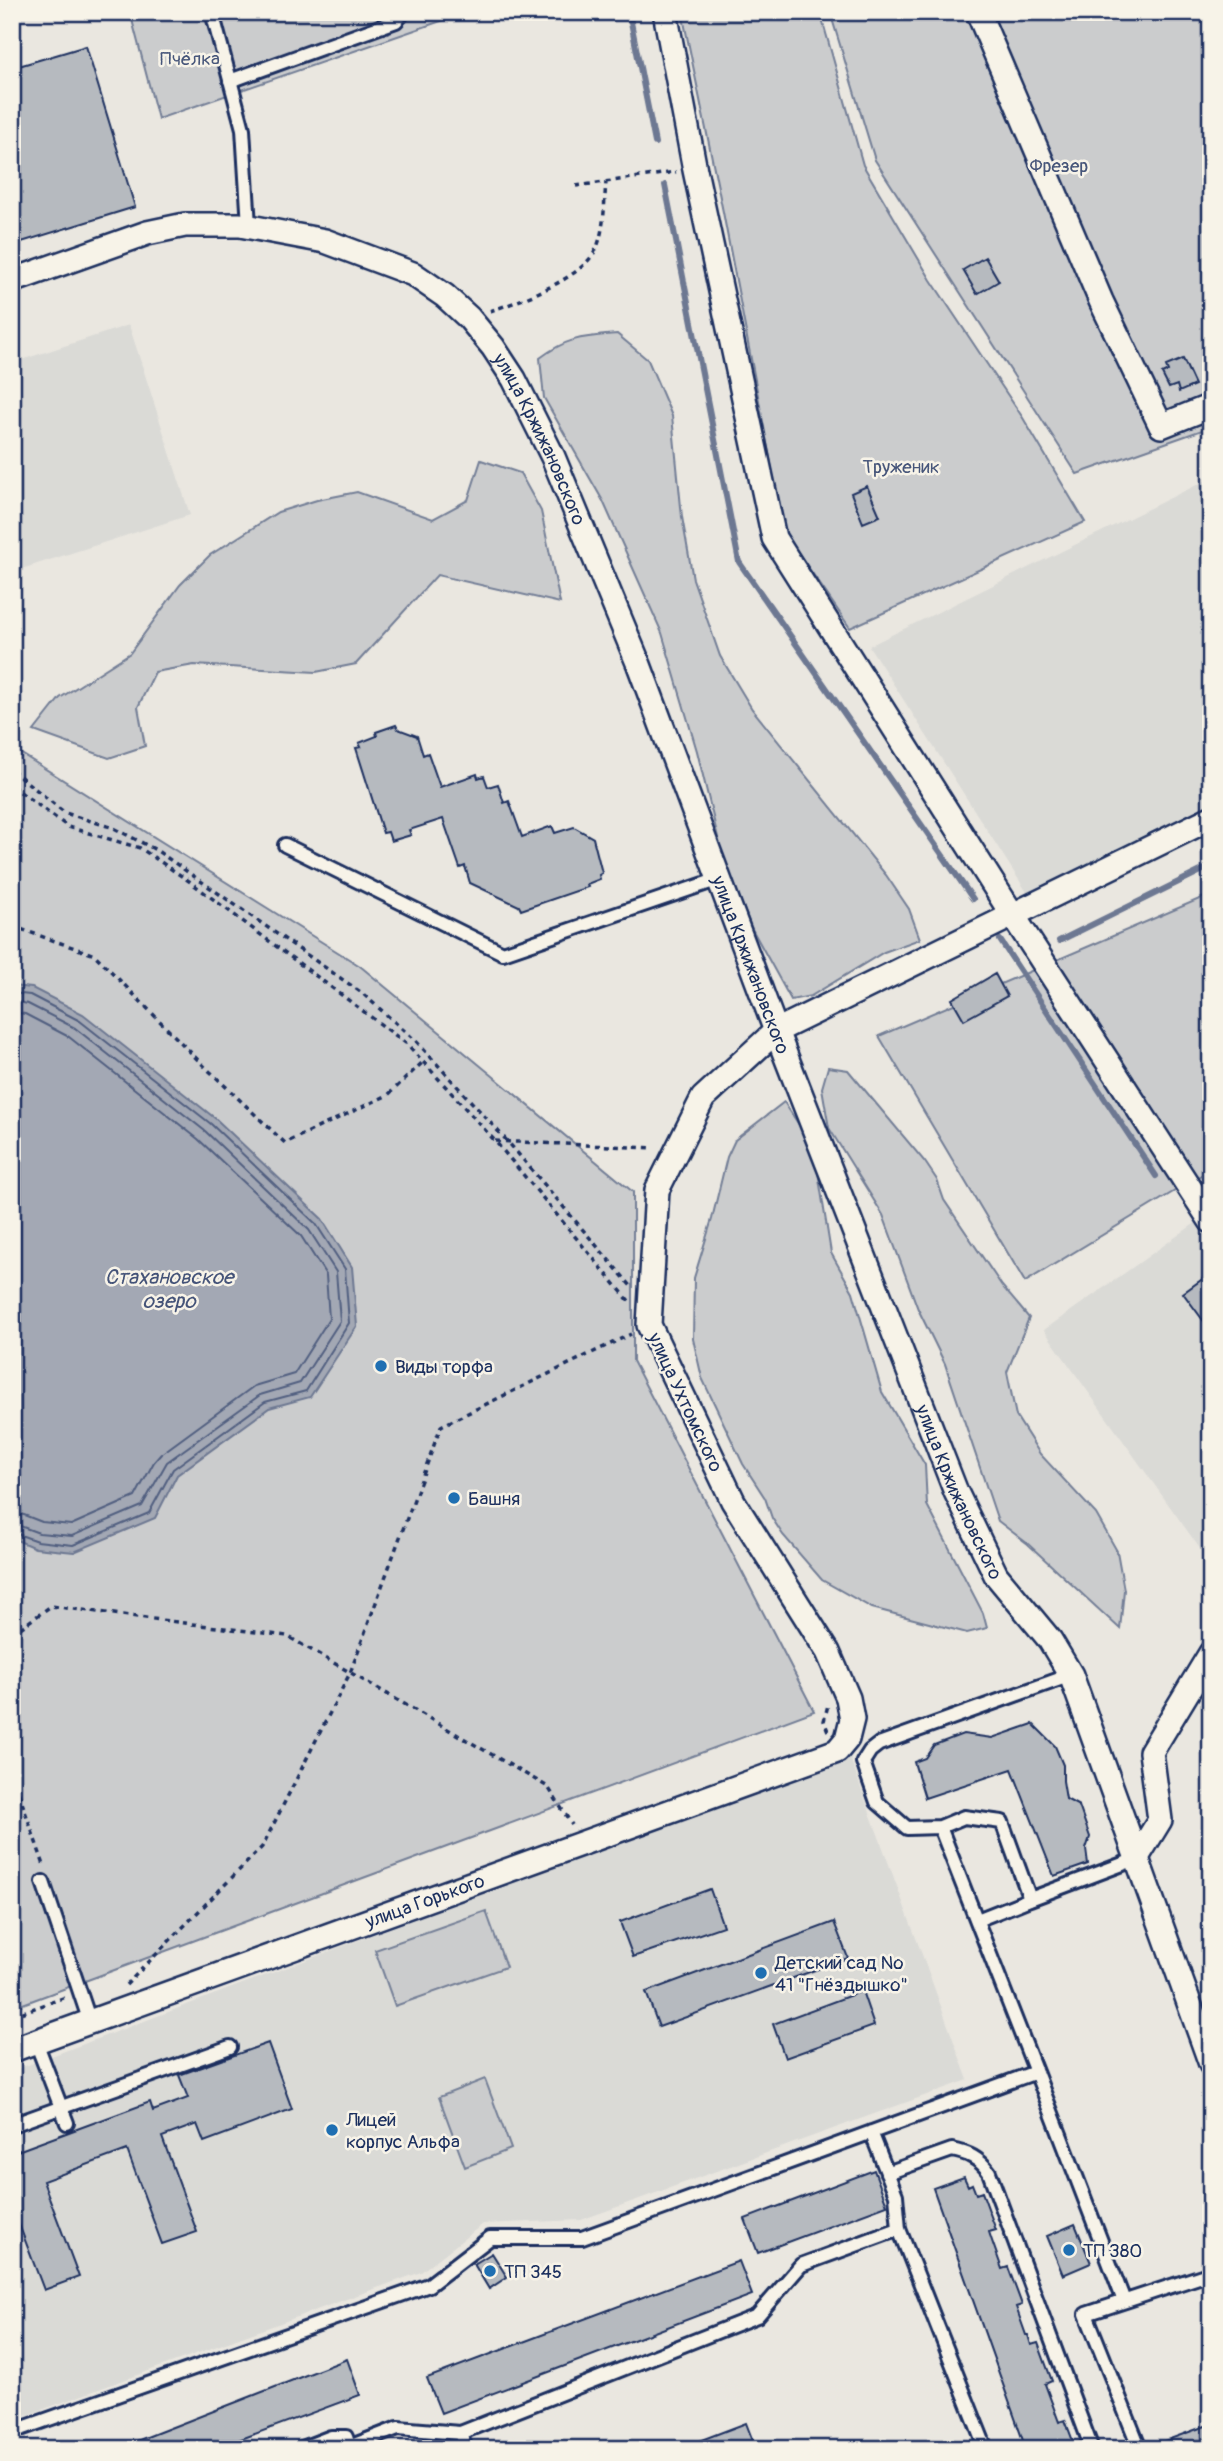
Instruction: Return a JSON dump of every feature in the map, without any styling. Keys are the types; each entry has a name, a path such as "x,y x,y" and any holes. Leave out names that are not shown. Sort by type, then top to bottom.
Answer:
{"street":[{"path":"665,12 695,170 775,538 1012,914 1211,1221"},
{"path":"978,12 1101,301 1161,426 1211,406"},
{"name":"улица Кржижановского","path":"12,281 147,233 185,225 249,226 325,241 413,274 469,317 493,347 514,379 558,467 639,665 776,1031 956,1492 996,1575 1049,1640 1071,1675 1211,2064"},
{"name":"улица Ухтомского","path":"842,1745 852,1718 848,1699 828,1652 733,1501 650,1317 656,1191 703,1098 776,1031 1211,818"},
{"path":"1136,1859 1160,1820 1151,1752 1211,1653"},
{"name":"улица Горького","path":"12,2050 584,1844 842,1745"}],"lane":[{"path":"212,12 243,129 249,226"},
{"path":"230,81 396,20 404,12"},
{"path":"285,845 503,953 719,879"},
{"path":"1030,1899 1002,1822 964,1817 940,1827 907,1828 877,1802 863,1762 870,1751 880,1744 1071,1675"},
{"path":"940,1827 1124,2301"},
{"path":"977,1920 1136,1859"},
{"path":"43,1882 90,2022"},
{"path":"36,2042 67,2123"},
{"path":"12,2125 230,2047"},
{"path":"12,2432 429,2285 491,2238 582,2238 1036,2072"},
{"path":"870,2132 895,2195 900,2216 899,2229 986,2449"},
{"path":"887,2173 952,2150 981,2161 994,2185 1093,2449"},
{"path":"300,2449 331,2437 346,2437 349,2448 398,2428 460,2433 757,2316 801,2265 899,2229"},
{"path":"1140,2449 1086,2314 1211,2273"},
{"path":"460,2433 466,2449"}],"path":[{"path":"576,186 695,170"},
{"path":"469,317 533,293 584,267 597,248 604,215 606,182"},
{"path":"12,770 65,813 114,828 156,850 362,993 416,1041 508,1142 650,1317"},
{"path":"12,786 68,827 140,848 189,881 407,1044 650,1317"},
{"path":"12,926 95,956 285,1143 388,1094 424,1062"},
{"path":"495,1141 677,1149"},
{"path":"119,1993 262,1847 351,1673 441,1426 650,1317"},
{"path":"12,1634 51,1606 287,1636 548,1787 584,1844"},
{"path":"12,2016 80,1992"}],"shaded area":[{"path":"129,325 190,515 12,572 12,363"},
{"path":"1211,478 1211,805 1028,894 869,646"},
{"path":"1211,1212 1211,1564 1044,1330"},
{"name":"Лицей корпус Альфа","path":"850,1758 968,2080 581,2220 483,2224 421,2272 22,2417 12,2392 12,2071"}],"green space":[{"name":"Пчёлка","path":"130,12 467,12 158,119"},
{"name":"Труженик","path":"682,12 820,12 863,165 931,280 1023,418 1085,522 850,628 784,532"},
{"name":"Фрезер","path":"830,12 1211,12 1211,427 1077,474 875,160"},
{"path":"617,334 648,360 672,416 682,517 693,579 720,656 752,709 886,875 909,909 920,939 884,952 811,996 791,1000 752,929 722,854 697,751 662,633 603,501 544,398 540,358 576,339"},
{"path":"481,460 520,473 541,511 560,603 437,575 356,664 316,672 194,665 155,672 138,707 145,746 109,758 34,731 60,698 130,653 180,585 210,555 278,512 357,492 433,519 468,500"},
{"path":"12,748 360,966 633,1192 633,1361 814,1711 12,2008"},
{"path":"1211,894 1211,1169 1025,1282 879,1036"},
{"path":"828,1067 848,1070 925,1162 937,1180 944,1200 1002,1286 1029,1318 1007,1372 1016,1416 1040,1454 1096,1514 1117,1551 1124,1590 1120,1629 1028,1544 998,1521 945,1364 918,1309 883,1215 829,1128 822,1088"},
{"path":"784,1102 805,1134 818,1172 831,1253 853,1292 882,1392 925,1465 927,1505 983,1613 987,1628 967,1633 872,1608 822,1580 783,1535 772,1518 765,1498 743,1464 702,1378 693,1339 694,1278 727,1157 735,1140"},
{"path":"486,1911 506,1967 395,2006 375,1950"},
{"path":"485,2079 511,2149 465,2167 439,2097"}],"water":[{"name":"Стахановское озеро","path":"12,986 32,988 83,1014 216,1119 322,1219 352,1267 357,1326 310,1397 269,1408 177,1475 155,1518 74,1552 35,1548 12,1538"}],"building":[{"path":"86,46 135,207 12,245 12,68"},
{"path":"985,257 999,281 977,294 963,270"},
{"path":"1183,359 1195,385 1179,392 1177,385 1169,388 1162,374 1168,371 1166,366"},
{"path":"867,486 880,516 863,523 851,493"},
{"path":"396,725 398,729 417,736 423,755 428,753 440,787 477,774 478,778 484,776 488,787 498,784 504,803 509,801 522,837 552,826 555,833 574,827 593,838 602,873 599,875 600,879 587,884 588,887 521,910 519,906 470,883 465,866 460,868 443,819 409,830 411,835 391,841 388,832 383,833 356,748 361,747 359,743 377,736 376,732"},
{"path":"995,974 1007,996 964,1020 952,999"},
{"path":"1211,1273 1211,1331 1183,1293"},
{"path":"1033,1724 1055,1746 1063,1765 1066,1799 1079,1806 1090,1837 1086,1849 1088,1864 1054,1876 1012,1769 925,1798 914,1762 925,1758 934,1745 963,1734 992,1738"},
{"path":"710,1889 723,1926 633,1957 620,1922"},
{"path":"834,1922 848,1958 659,2027 646,1992"},
{"path":"862,1991 874,2026 785,2058 773,2024"},
{"name":"Лицей корпус Альфа","path":"268,2043 292,2109 204,2142 197,2124 162,2137 197,2232 162,2244 127,2150 43,2181 79,2277 44,2290 12,2206 12,2153 150,2102 153,2111 188,2098 179,2075"},
{"path":"874,2170 887,2205 758,2253 745,2219"},
{"path":"964,2177 968,2186 972,2184 976,2194 982,2192 996,2230 989,2232 1002,2269 1008,2267 1022,2305 1016,2307 1026,2335 1031,2345 1038,2343 1052,2381 1045,2384 1059,2422 1065,2420 1076,2449 1026,2449 933,2188"},
{"name":"ТП 380","path":"1075,2224 1091,2263 1063,2275 1047,2236"},
{"name":"ТП 345","path":"492,2253 507,2277 489,2289 474,2264"},
{"path":"739,2261 752,2295 441,2413 427,2378"},
{"path":"347,2359 360,2395 217,2448 215,2443 201,2449 116,2449"},
{"path":"746,2423 756,2449 683,2449 683,2447"},
{"path":"1211,2424 1211,2449 1148,2447"}],"waterway":[{"path":"629,12 655,143"},
{"path":"665,185 739,562 973,899"},
{"path":"1059,941 1211,866"},
{"path":"1000,940 1156,1176"}],"place":[{"name":"Виды торфа","path":"381,1366"},
{"name":"Башня","path":"454,1498"},
{"name":"Детский сад № 41 \"Гнёздышко\"","path":"761,1973"},
{"name":"Лицей корпус Альфа","path":"332,2130"},
{"name":"ТП 380","path":"1069,2250"},
{"name":"ТП 345","path":"490,2271"}]}
